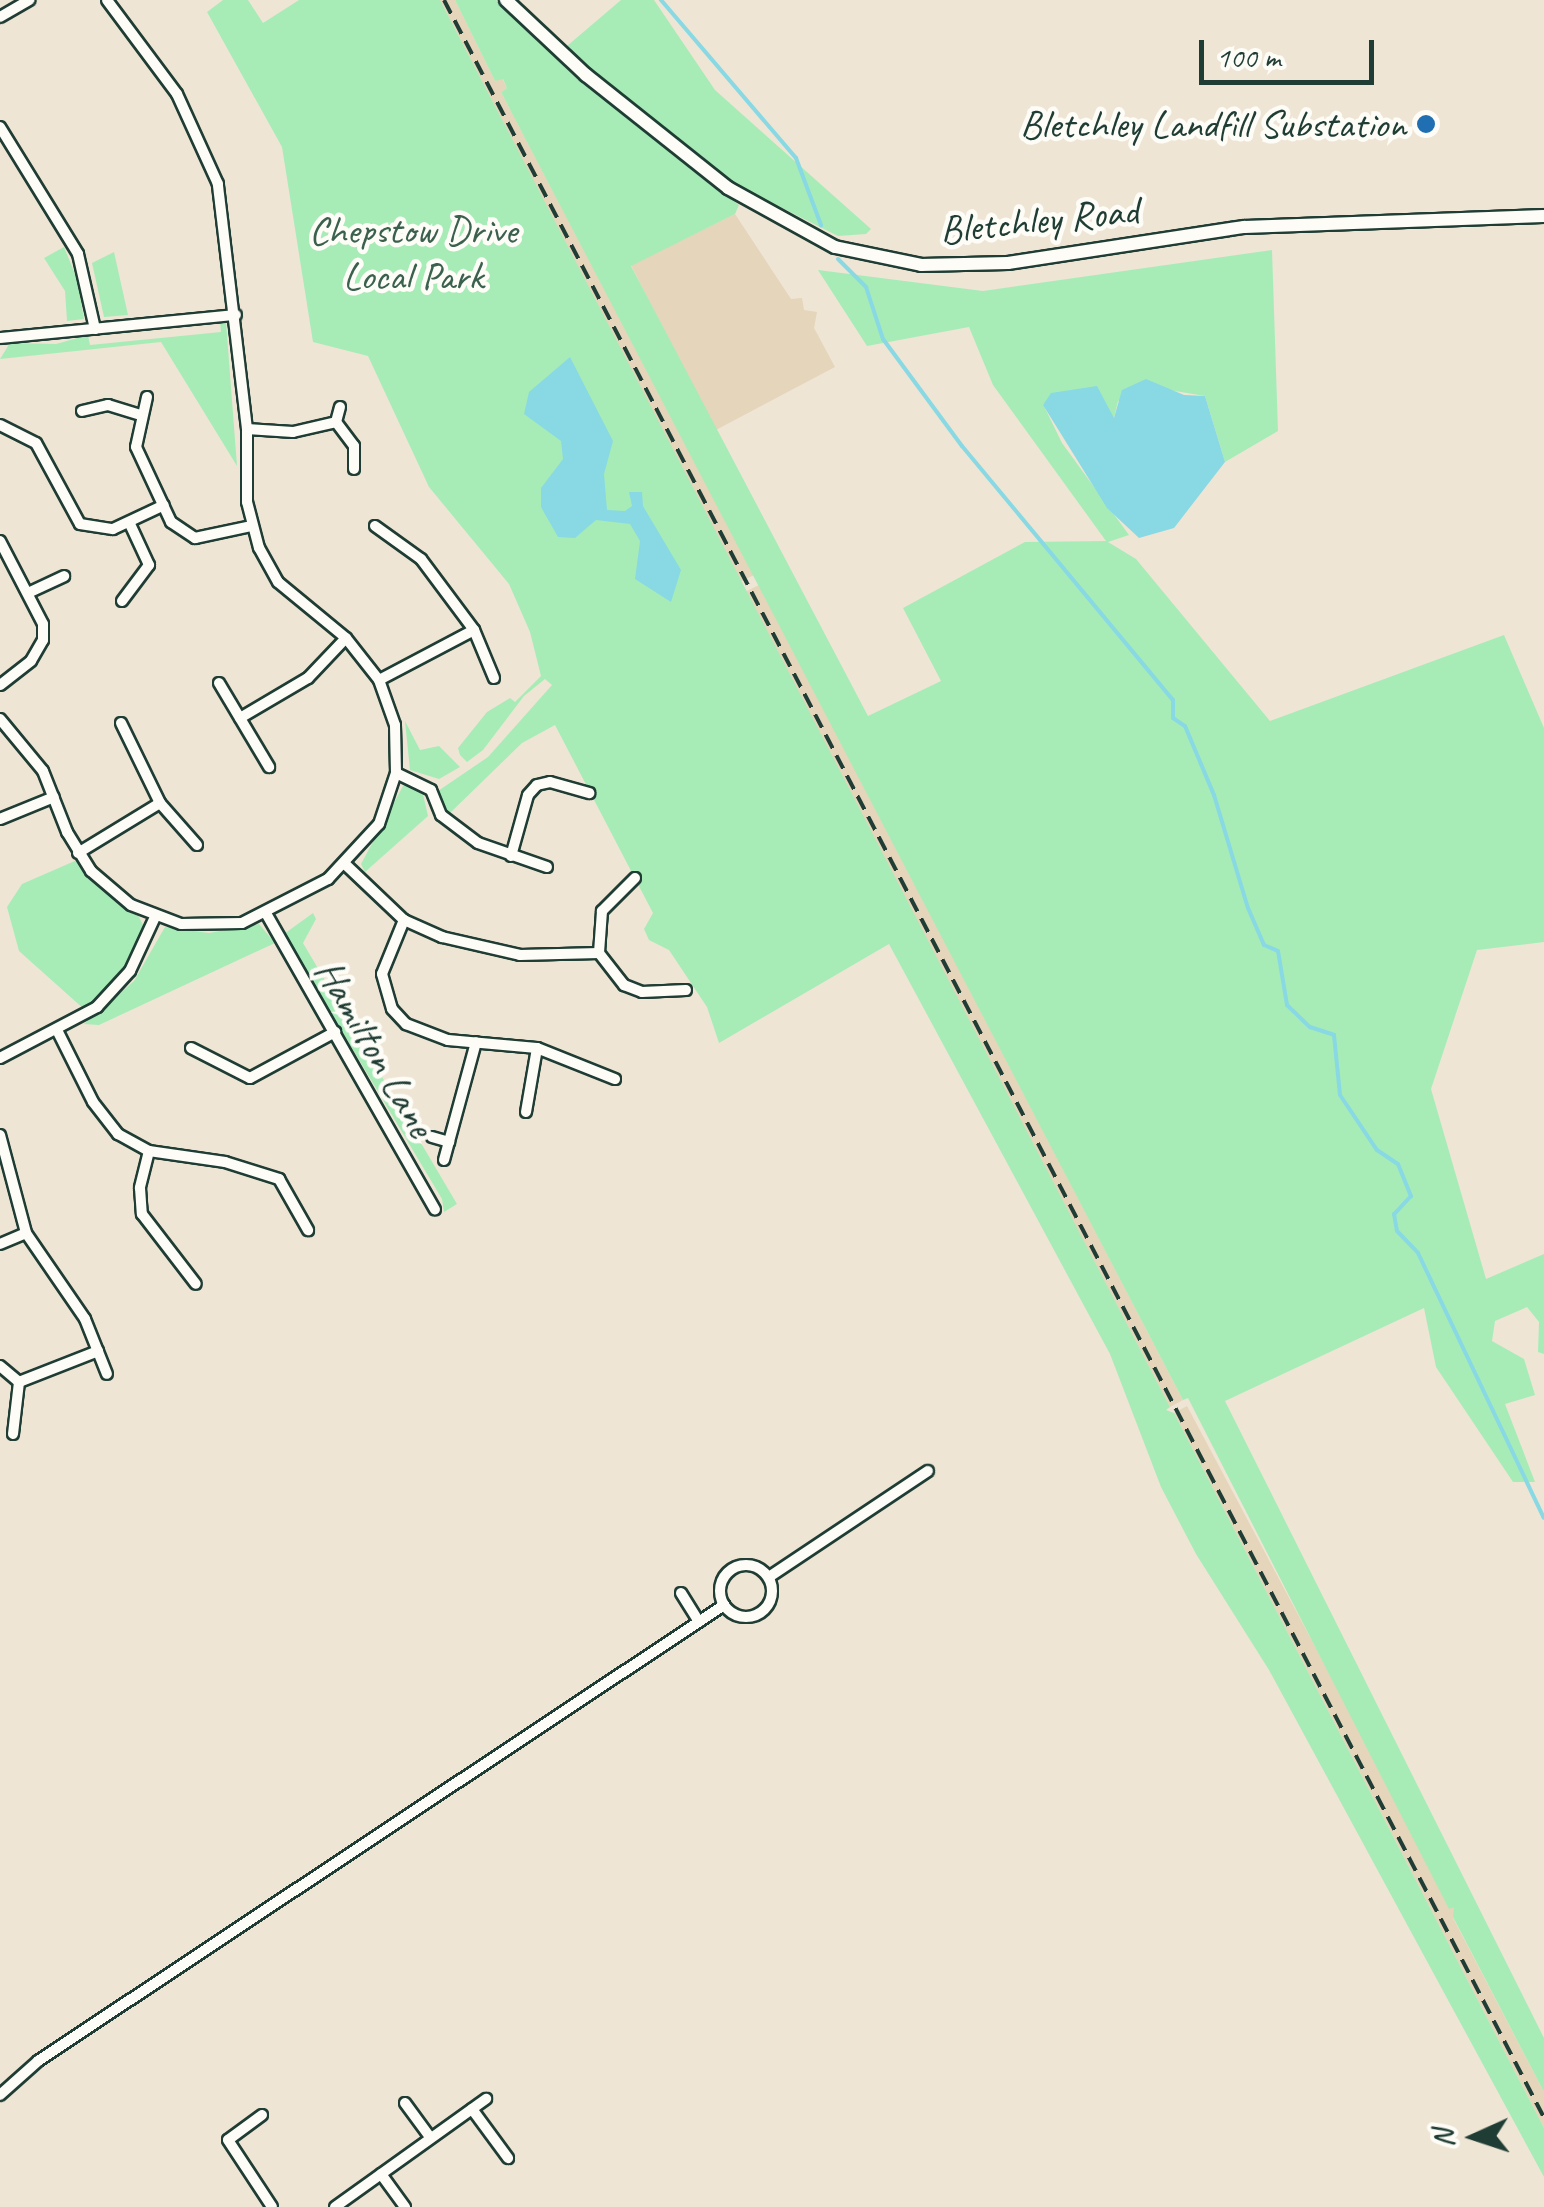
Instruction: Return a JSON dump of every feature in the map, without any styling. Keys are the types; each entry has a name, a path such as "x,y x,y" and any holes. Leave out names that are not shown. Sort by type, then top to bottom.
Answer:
{"street":[{"path":"0,17 28,0"},
{"path":"0,718 32,755 78,853 109,890 155,917 210,926 267,915 346,865 380,824 396,773 394,725 379,680 346,638 278,582 251,526 247,428 226,218 208,153 177,94 107,0"},
{"name":"Bletchley Road","path":"506,0 572,63 728,188 835,247 920,265 1008,263 1244,226 1544,216"},
{"path":"0,127 78,254 95,329"},
{"path":"0,338 236,316"},
{"path":"147,396 136,448 181,532 195,538 251,526"},
{"path":"82,411 108,405 141,415"},
{"path":"336,422 340,407"},
{"path":"247,428 293,432 336,422"},
{"path":"336,422 354,446 354,469"},
{"path":"0,425 36,443 80,524 102,531 164,505"},
{"path":"122,600 149,565 129,522"},
{"path":"376,526 420,559 474,630 494,678"},
{"path":"0,541 28,593 44,640 31,661 0,686"},
{"path":"28,593 64,576"},
{"path":"379,680 474,630"},
{"path":"240,718 308,678 346,638"},
{"path":"219,682 269,766"},
{"path":"121,723 160,802 196,845"},
{"path":"396,773 431,790 441,816 466,834 511,856 547,867"},
{"path":"511,856 528,795 537,786 550,782 589,793"},
{"path":"0,819 54,797"},
{"path":"78,853 160,802"},
{"path":"346,865 404,920 485,950 560,958 599,954"},
{"path":"635,878 614,894 602,911 599,954 624,985 642,992 686,990"},
{"path":"604,883 614,894"},
{"name":"Hamilton Lane","path":"267,915 435,1209"},
{"path":"0,1058 57,1030 115,990 155,917"},
{"path":"404,920 382,974 392,1010 426,1034 538,1048 583,1070 615,1080"},
{"path":"638,1007 642,992"},
{"path":"57,1030 93,1102 118,1134 149,1151 225,1162 279,1179 308,1230"},
{"path":"191,1048 250,1078 334,1032"},
{"path":"444,1160 476,1042"},
{"path":"526,1112 538,1048"},
{"path":"583,1070 588,1054"},
{"path":"0,1135 26,1233 85,1319 107,1374"},
{"path":"432,1137 449,1142"},
{"path":"149,1151 140,1188 142,1214 196,1284"},
{"path":"0,1244 26,1233"},
{"path":"19,1382 98,1351"},
{"path":"0,1366 19,1382"},
{"path":"13,1434 19,1382"},
{"path":"769,1578 928,1471"},
{"path":"756,1567 769,1578 772,1595 764,1611 747,1618 724,1605 722,1581 732,1568 756,1567"},
{"path":"680,1592 699,1622"},
{"path":"0,2096 52,2052 724,1605"},
{"path":"335,2207 486,2099"},
{"path":"406,2103 430,2137"},
{"path":"472,2108 508,2158"},
{"path":"262,2115 228,2140 272,2207"},
{"path":"381,2174 405,2207"}],"shaded area":[{"path":"440,0 455,0 495,81 502,78 507,88 501,92 754,575 740,582"},
{"path":"735,214 791,299 802,298 804,310 817,312 814,328 835,367 714,431 631,265"},
{"path":"759,585 1183,1400 1170,1407 745,592"},
{"path":"1187,1406 1458,1915 1453,1918 1544,2092 1544,2128 1174,1413"}],"green space":[{"name":"Chepstow Drive Local Park","path":"223,0 248,0 263,23 299,0 440,0 1170,1407 1166,1410 1174,1413 1544,2128 1544,2177 1269,1670 1196,1554 1161,1487 1110,1354 889,944 719,1043 707,1007 669,950 649,940 644,929 653,913 555,725 522,743 450,813 442,809 438,791 488,757 552,685 545,679 524,696 483,750 467,762 460,755 458,748 487,712 510,698 515,702 541,676 530,632 509,584 429,487 368,356 313,342 282,147 207,12"},
{"path":"455,0 496,0 589,87 739,205 735,214 631,266 868,716 941,681 903,608 1025,542 1106,541 993,385 969,327 867,346 818,270 983,291 1272,250 1278,431 1225,462 1205,396 1169,390 1118,401 1114,418 1105,410 1043,404 1062,443 1129,535 1108,542 1136,559 1270,721 1504,635 1544,728 1544,942 1477,950 1431,1089 1486,1279 1544,1254 1544,1354 1538,1352 1539,1322 1527,1307 1495,1321 1492,1341 1524,1359 1535,1395 1505,1404 1535,1482 1513,1482 1436,1367 1424,1308 1225,1401 1544,2038 1544,2092 1453,1917 1454,1907 1449,1909 1188,1398 1183,1400 501,92 507,88 503,79 495,81"},
{"path":"621,0 654,0 715,90 871,229 866,234 838,236 732,183 585,64 567,46"},
{"path":"64,247 77,279 84,319 67,321 65,291 44,258"},
{"path":"114,252 128,315 104,317 92,263"},
{"path":"220,322 226,322 237,466 161,342 0,359 10,343 56,344 88,335 90,345 221,332"},
{"path":"405,721 420,750 439,746 460,767 439,779 410,770"},
{"path":"412,784 422,790 428,816 365,872 361,864 403,786"},
{"path":"77,860 104,892 138,915 145,929 120,976 85,1010 19,951 7,907 22,884"},
{"path":"313,913 316,919 303,943 457,1204 444,1212 442,1199 284,934"},
{"path":"259,924 275,943 99,1025 84,1024 134,981 165,927 209,933"}],"water":[{"path":"570,357 613,441 604,474 607,510 625,511 632,506 629,492 642,492 643,506 681,570 671,602 635,579 640,541 630,524 596,520 575,538 558,537 541,507 541,488 563,459 561,441 524,414 529,392"},
{"path":"1146,379 1184,395 1205,396 1225,462 1174,528 1139,538 1107,508 1043,405 1051,393 1097,386 1114,418 1122,390"}],"waterway":[{"path":"661,0 796,158 821,225"},
{"path":"838,259 866,287 883,339 962,446 1173,700 1173,718 1185,726 1214,795 1248,908 1264,945 1278,951 1287,1005 1310,1027 1334,1035 1340,1095 1377,1150 1398,1164 1411,1196 1394,1214 1397,1231 1418,1253 1544,1518"}],"railway":[{"path":"444,0 1544,2118"}],"place":[{"name":"Bletchley Landfill Substation","path":"1426,124"}]}
